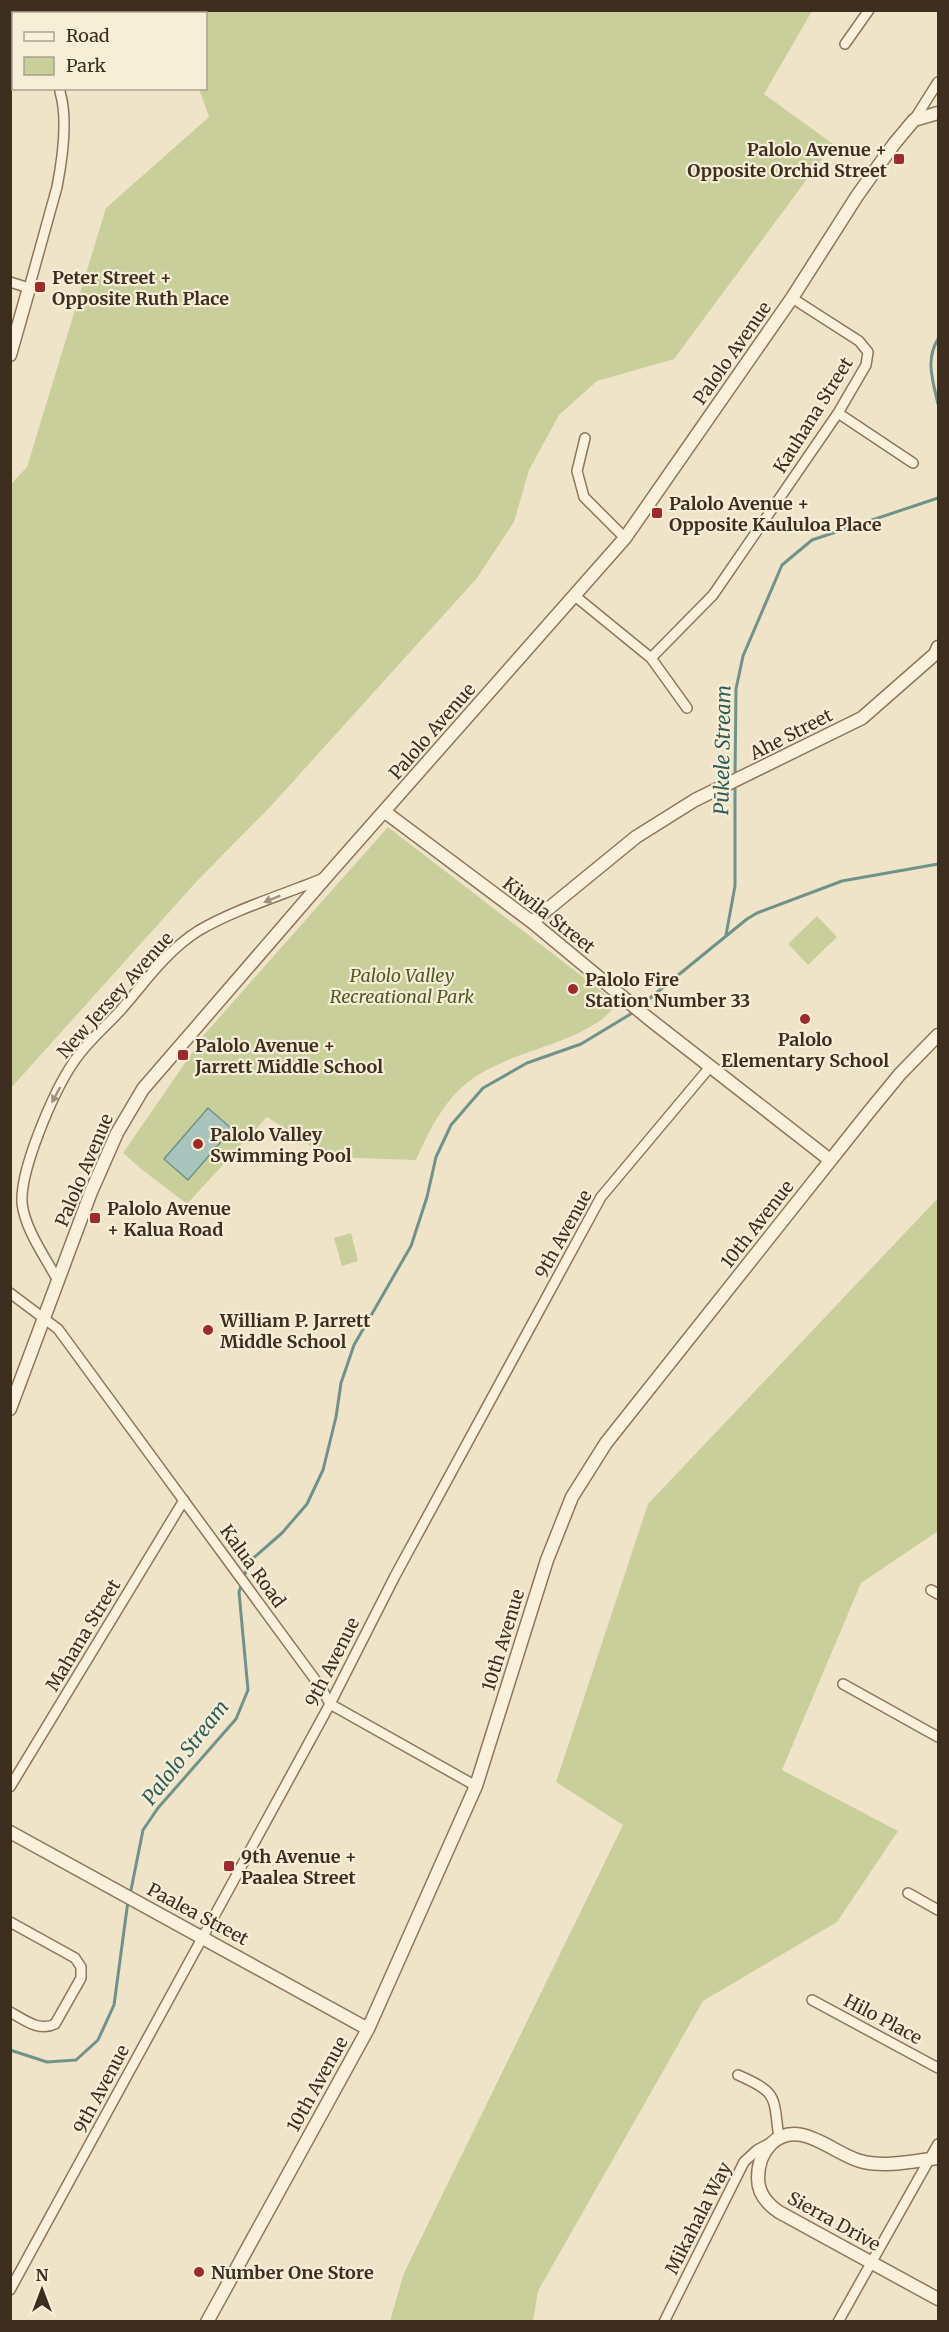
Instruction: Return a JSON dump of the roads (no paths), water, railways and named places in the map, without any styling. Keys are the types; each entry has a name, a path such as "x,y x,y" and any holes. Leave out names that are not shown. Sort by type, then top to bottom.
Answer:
{"street":[{"path":"845,44 869,10"},
{"path":"914,120 939,82"},
{"path":"10,355 60,171 63,109 60,92"},
{"path":"914,120 939,112"},
{"name":"Palolo Avenue","path":"12,1405 110,1148 127,1113 143,1089 326,877 386,812 625,538 792,298 857,196 914,120"},
{"path":"10,282 28,288"},
{"name":"Kauhana Street","path":"651,658 713,596 838,413 866,365 868,352 859,341 792,298"},
{"path":"838,413 913,464"},
{"path":"585,438 576,471 584,497 625,538"},
{"path":"575,596 651,658 687,708"},
{"name":"Ahe Street","path":"532,922 636,837 695,800 748,776 862,718 935,654 939,647"},
{"name":"Kiwila Street","path":"386,812 532,922 648,1018 830,1160"},
{"name":"New Jersey Avenue","path":"58,1281 28,1225 22,1204 24,1183 36,1142 51,1105 73,1062 173,948 200,930 225,918 326,877"},
{"name":"10th Avenue","path":"207,2322 368,2029 476,1786 547,1560 572,1497 606,1443 830,1160 900,1074 939,1035"},
{"name":"9th Avenue","path":"10,2290 330,1704 395,1576 601,1197 710,1067"},
{"name":"Kalua Road","path":"10,1293 58,1329 233,1565 322,1689 330,1704 476,1786"},
{"name":"Mahana Street","path":"10,1787 184,1500"},
{"path":"843,1684 939,1737"},
{"name":"Paalea Street","path":"10,1832 368,2029"},
{"path":"908,1893 939,1910"},
{"path":"10,1922 75,1958 82,1972 76,1988 55,2024 44,2028 38,2027 10,2012"},
{"name":"Hilo Place","path":"812,2000 939,2068"},
{"path":"738,2075 768,2090 774,2101 776,2140 793,2134 808,2136 840,2154 861,2162 882,2163 934,2159"},
{"name":"Sierra Drive","path":"776,2140 764,2151 758,2168 759,2185 764,2199 779,2212 870,2263 939,2298"},
{"name":"Mikahala Way","path":"664,2322 744,2162 756,2150 776,2140"},
{"path":"838,2322 870,2263 934,2159 939,2144"}],"water":[{"name":"Palolo Valley Swimming Pool","path":"208,1108 232,1129 188,1180 164,1159"}],"waterway":[{"name":"Pūkele Stream","path":"938,339 931,363 938,404"},
{"name":"Pūkele Stream","path":"735,778 736,689 743,656 782,565 812,540 938,498"},
{"name":"Pūkele Stream","path":"726,935 735,886 735,784"},
{"path":"639,1007 757,913 842,881 938,864"},
{"name":"Palolo Stream","path":"130,1895 143,1830 158,1808 236,1719 248,1690 239,1592 249,1562 282,1533 307,1504 323,1470 336,1417 341,1383 354,1345 411,1246 427,1197 436,1157 451,1125 483,1088 527,1063 581,1044 634,1012"},
{"name":"Palolo Stream","path":"10,2050 47,2062 76,2060 98,2040 114,2005 128,1901"}],"place":[{"name":"Palolo Avenue + Opposite Orchid Street","path":"899,159"},
{"name":"Peter Street + Opposite Ruth Place","path":"40,287"},
{"name":"Palolo Avenue + Opposite Kaululoa Place","path":"657,513"},
{"name":"Palolo Fire Station Number 33","path":"573,989"},
{"name":"Palolo Elementary School","path":"805,1019"},
{"name":"Palolo Avenue + Jarrett Middle School","path":"183,1055"},
{"name":"Palolo Valley Swimming Pool","path":"198,1144"},
{"name":"Palolo Avenue + Kalua Road","path":"95,1218"},
{"name":"William P. Jarrett Middle School","path":"208,1330"},
{"name":"9th Avenue + Paalea Street","path":"229,1866"},
{"name":"Number One Store","path":"199,2272"}],"park label":[{"name":"Palolo Valley Recreational Park","path":"402,985"}]}
